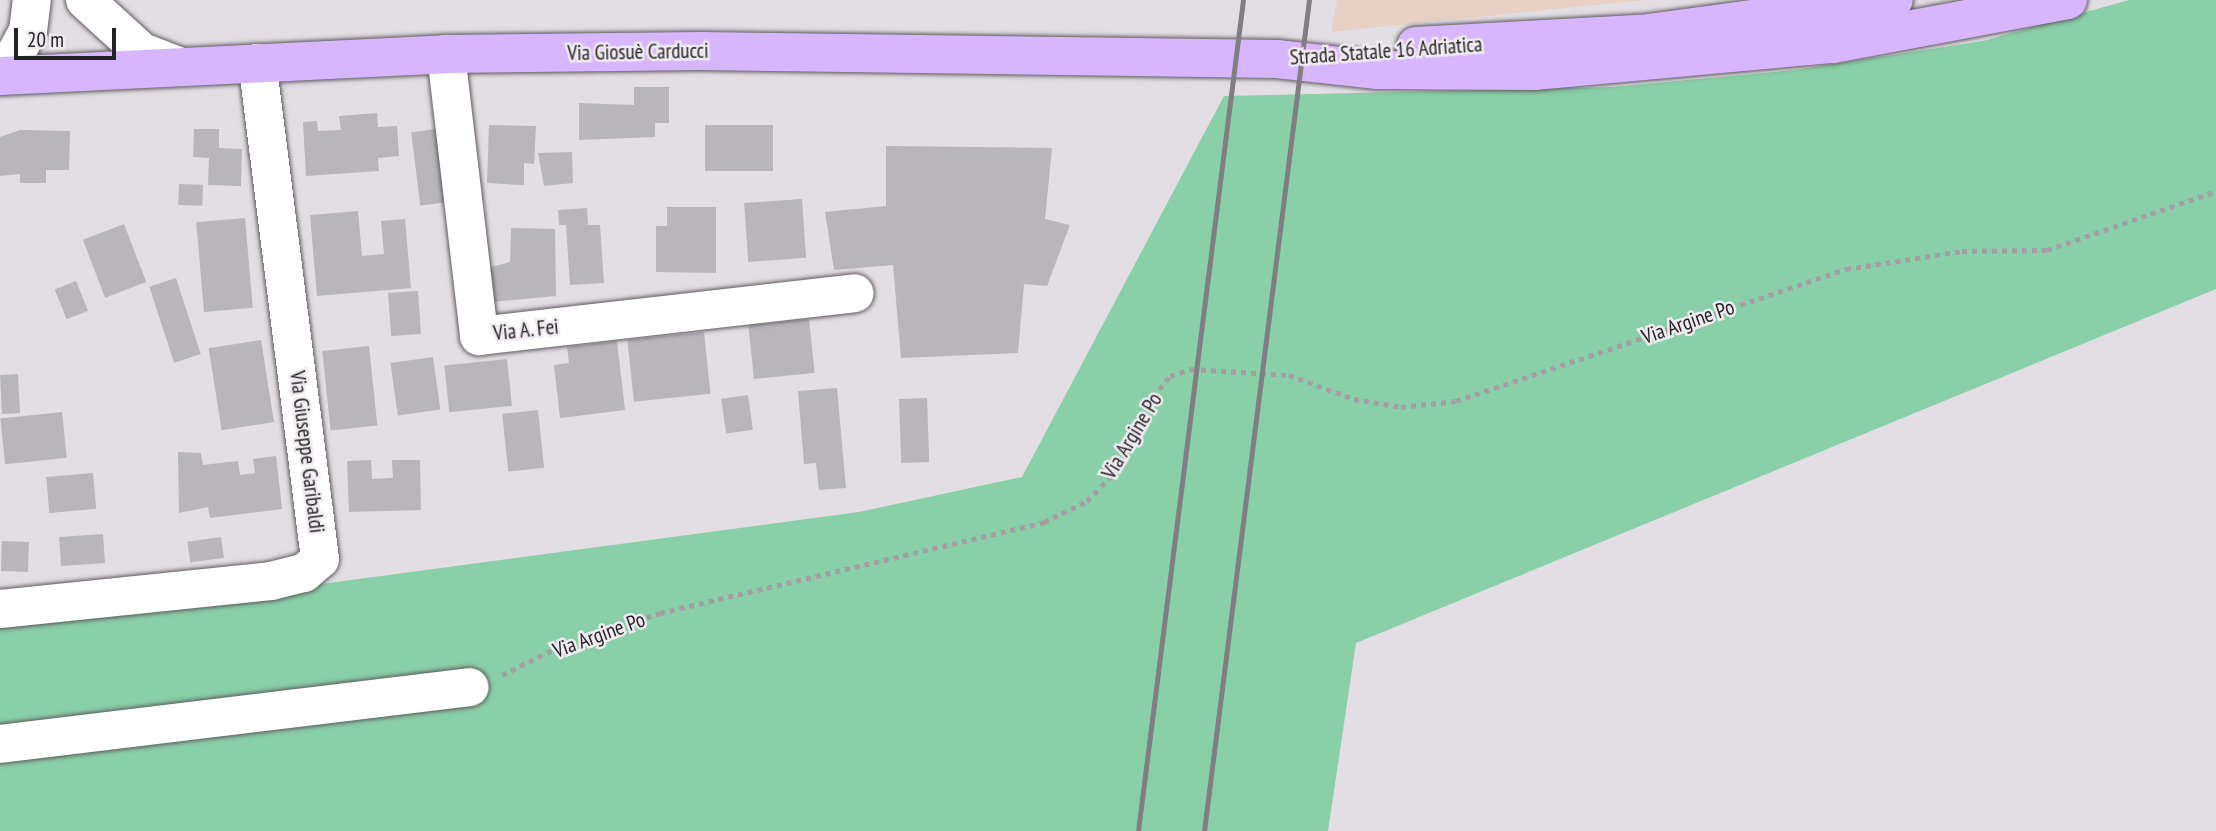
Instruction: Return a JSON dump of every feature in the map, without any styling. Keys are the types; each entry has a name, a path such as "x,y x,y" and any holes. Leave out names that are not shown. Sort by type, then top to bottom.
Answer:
{"main road":[{"name":"Strada Statale 16 Adriatica","path":"1278,59 1377,70 1534,71 1832,44 2068,0"},
{"name":"Strada Statale 16 Adriatica","path":"1278,59 1447,45 1641,34 1886,1"},
{"name":"Strada Statale 16 Adriatica","path":"1832,44 1886,1"},
{"name":"Via Giosuè Carducci","path":"2,76 446,54 700,51 1278,59"}],"street":[{"path":"2,76 29,31 32,0"},
{"path":"85,0 142,52 179,66"},
{"path":"1447,45 1506,31 1767,0"},
{"name":"Via A. Fei","path":"446,54 479,336 855,293"},
{"name":"Via Giuseppe Garibaldi","path":"0,609 271,581 304,573 320,559 257,63"},
{"path":"0,744 470,687"}],"path":[{"name":"Via Argine Po","path":"470,687 561,646 660,613 1044,522 1096,492 1115,472 1147,405 1170,376 1191,369 1289,375 1401,407 1456,401 1846,269 1962,251 2047,250 2216,191"}],"shaded area":[{"path":"1337,0 1644,0 1332,32"}],"green space":[{"path":"2129,0 2216,0 2216,289 1356,643 1328,831 0,831 0,627 859,512 1022,477 1224,96 1612,87 1795,70 1983,41"}],"building":[{"path":"634,87 669,87 669,123 655,123 655,137 579,140 579,103 634,105"},
{"path":"377,113 378,127 397,126 399,156 378,158 379,171 306,176 303,122 317,121 318,131 341,130 339,116"},
{"path":"489,125 536,126 534,164 524,163 524,185 487,183"},
{"path":"705,125 773,125 773,171 705,171"},
{"path":"445,128 454,201 420,206 411,132"},
{"path":"194,129 219,129 219,148 242,149 241,186 208,185 209,158 193,157"},
{"path":"20,130 70,131 69,170 46,170 46,183 20,183 20,174 0,176 0,137"},
{"path":"886,146 1052,148 1045,219 1070,225 1047,286 1024,284 1018,353 901,358 893,265 834,270 825,212 886,206"},
{"path":"572,152 573,183 544,186 538,153"},
{"path":"179,184 203,185 202,206 178,205"},
{"path":"802,199 806,258 748,262 744,203"},
{"path":"667,207 716,207 716,273 656,272 656,226 667,226"},
{"path":"587,208 588,225 600,225 604,283 570,285 566,225 559,225 558,210"},
{"path":"358,211 362,256 384,254 381,221 405,219 411,288 317,296 310,215"},
{"path":"245,218 253,308 204,312 196,222"},
{"path":"124,224 146,282 105,298 83,240"},
{"path":"511,228 555,229 556,296 492,302 487,268 510,262"},
{"path":"176,278 201,354 174,363 149,287"},
{"path":"76,281 88,311 67,319 55,290"},
{"path":"418,291 421,334 391,336 388,293"},
{"path":"809,319 815,373 754,379 748,325"},
{"path":"704,332 710,394 634,402 627,340"},
{"path":"261,340 274,422 222,430 209,348"},
{"path":"617,341 625,410 560,418 554,365 569,363 567,347"},
{"path":"369,346 377,426 331,430 322,351"},
{"path":"433,357 440,409 398,415 390,363"},
{"path":"507,359 512,406 449,412 444,366"},
{"path":"18,374 20,413 2,414 0,375"},
{"path":"837,388 846,488 819,490 816,463 804,464 798,391"},
{"path":"748,395 753,430 726,433 721,399"},
{"path":"927,398 929,462 901,463 899,399"},
{"path":"538,410 544,468 508,471 502,414"},
{"path":"62,412 67,458 5,464 0,418"},
{"path":"178,452 201,453 203,465 238,461 240,475 255,473 253,459 276,456 282,509 210,518 208,507 179,513"},
{"path":"371,460 372,479 393,478 392,460 420,460 421,510 349,512 347,461"},
{"path":"93,473 96,509 49,513 46,477"},
{"path":"103,534 105,563 61,566 59,537"},
{"path":"221,537 224,558 190,563 187,542"},
{"path":"2,541 29,542 28,572 1,571"}],"railway":[{"path":"1138,831 1243,0"},
{"path":"1204,831 1309,0"}]}
